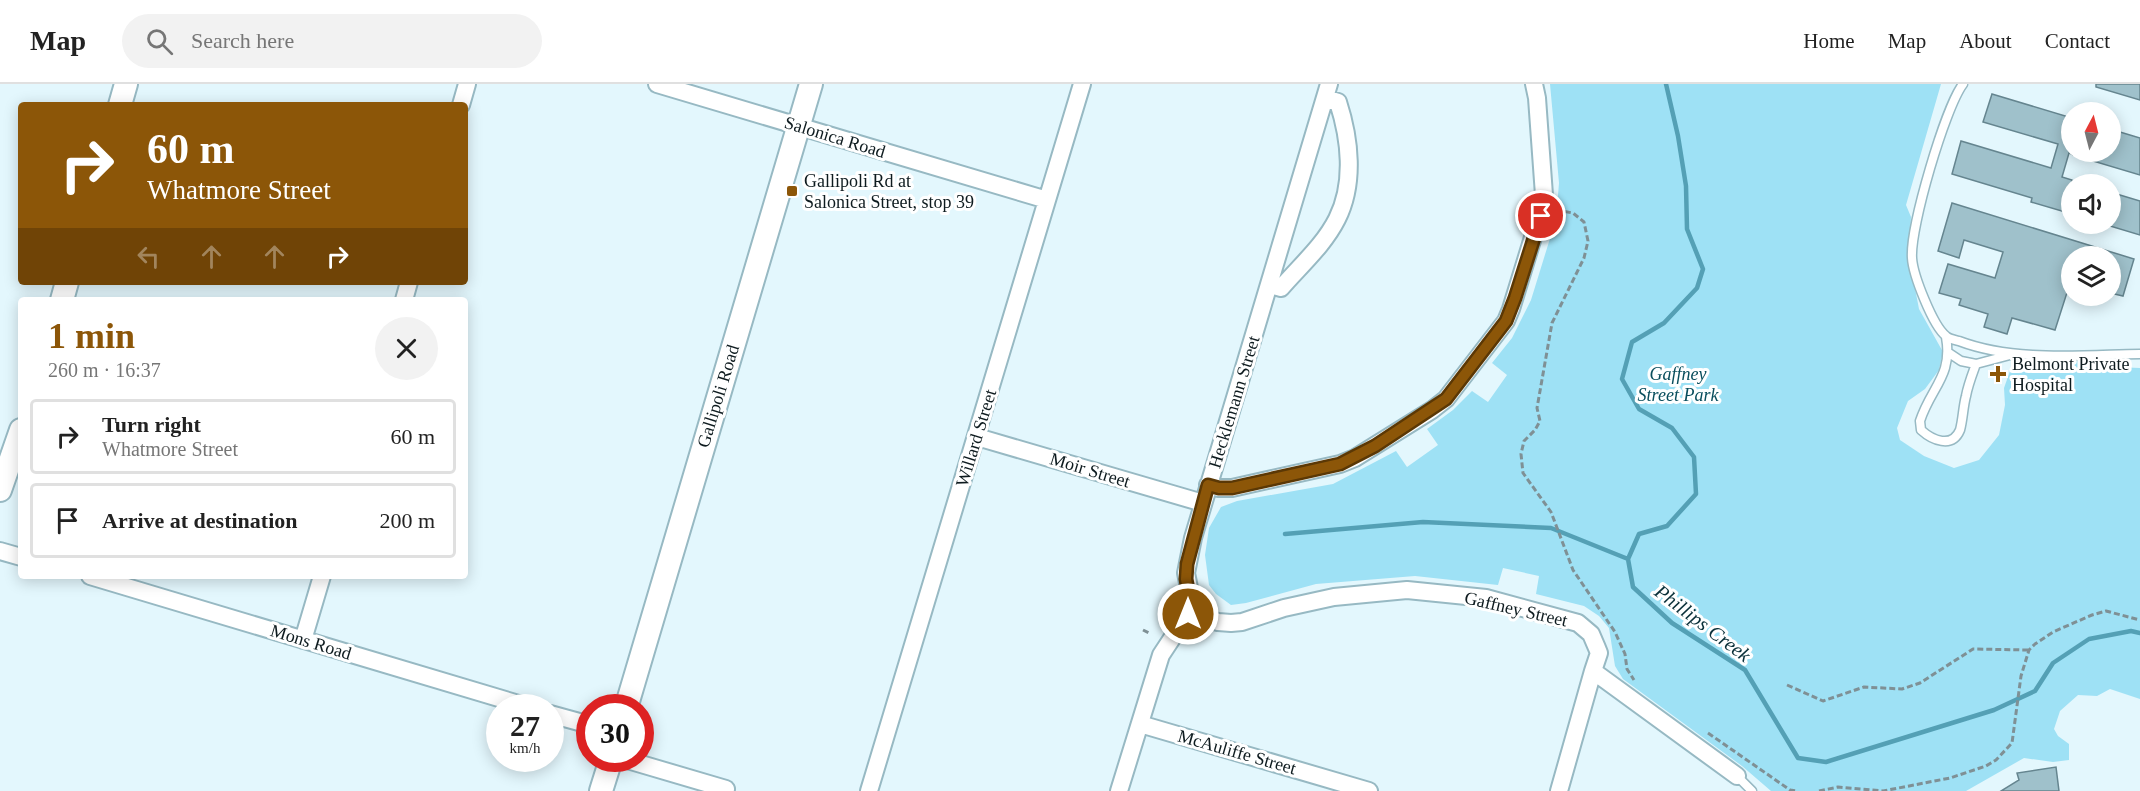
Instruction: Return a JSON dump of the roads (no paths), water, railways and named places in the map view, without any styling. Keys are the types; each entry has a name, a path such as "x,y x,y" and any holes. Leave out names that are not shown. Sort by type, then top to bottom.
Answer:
{"street":[{"path":"121,102 126,84"},
{"path":"462,102 467,84"},
{"name":"Salonica Road","path":"657,84 1047,200"},
{"name":"Gallipoli Road","path":"630,694 811,84"},
{"name":"Willard Street","path":"869,791 1082,84"},
{"path":"1208,485 1232,488 1340,464 1375,446 1446,399 1506,321 1542,208 1544,195 1534,84"},
{"name":"Hecklemann Street","path":"1188,614 1190,601 1186,579 1187,564 1203,503 1327,91 1338,102 1344,120 1349,159 1346,192 1337,219 1324,240 1281,288 1270,285"},
{"name":"Moir Street","path":"977,437 1203,503"},
{"path":"0,490 18,439"},
{"path":"0,551 18,556"},
{"name":"Mons Road","path":"100,579 486,694"},
{"path":"303,640 321,579"},
{"name":"Gaffney Street","path":"1188,614 1218,622 1242,622 1284,608 1334,597 1407,590 1486,598 1578,623 1591,634 1599,653 1593,671"},
{"path":"1119,791 1161,655 1188,614"},
{"path":"1559,791 1593,671 1737,776"},
{"name":"McAuliffe Street","path":"1140,724 1369,791"},
{"path":"654,768 726,789"},
{"path":"601,791 607,772"}],"lane":[{"path":"1963,84 1941,133 1916,224 1912,258 1921,294 1946,337 1949,353 1945,371 1920,421 1921,430 1929,437 1943,442 1952,440 1959,431 1966,394 1976,364"},
{"path":"1946,337 1968,345 2016,354 2140,354"},
{"path":"1949,353 1961,361 1976,364 2016,354"},
{"path":"1737,776 1752,791"}],"waterway":[{"name":"Phillips Creek","path":"1666,84 1686,186 1687,229 1703,269 1697,288 1664,323 1632,342 1622,379 1639,409 1672,428 1694,457 1696,494 1667,526 1639,534 1628,559 1633,587 1672,623 1745,670 1798,758 1826,762 1994,710 2035,691 2053,663 2089,639 2131,631 2140,633"},
{"path":"1285,534 1423,522 1551,528 1628,559"}],"place":[{"name":"Gallipoli Rd at Salonica Street, stop 39","path":"792,191"},
{"name":"Belmont Private Hospital","path":"1998,374"}],"park label":[{"name":"Gaffney Street Park","path":"1678,384"}]}
